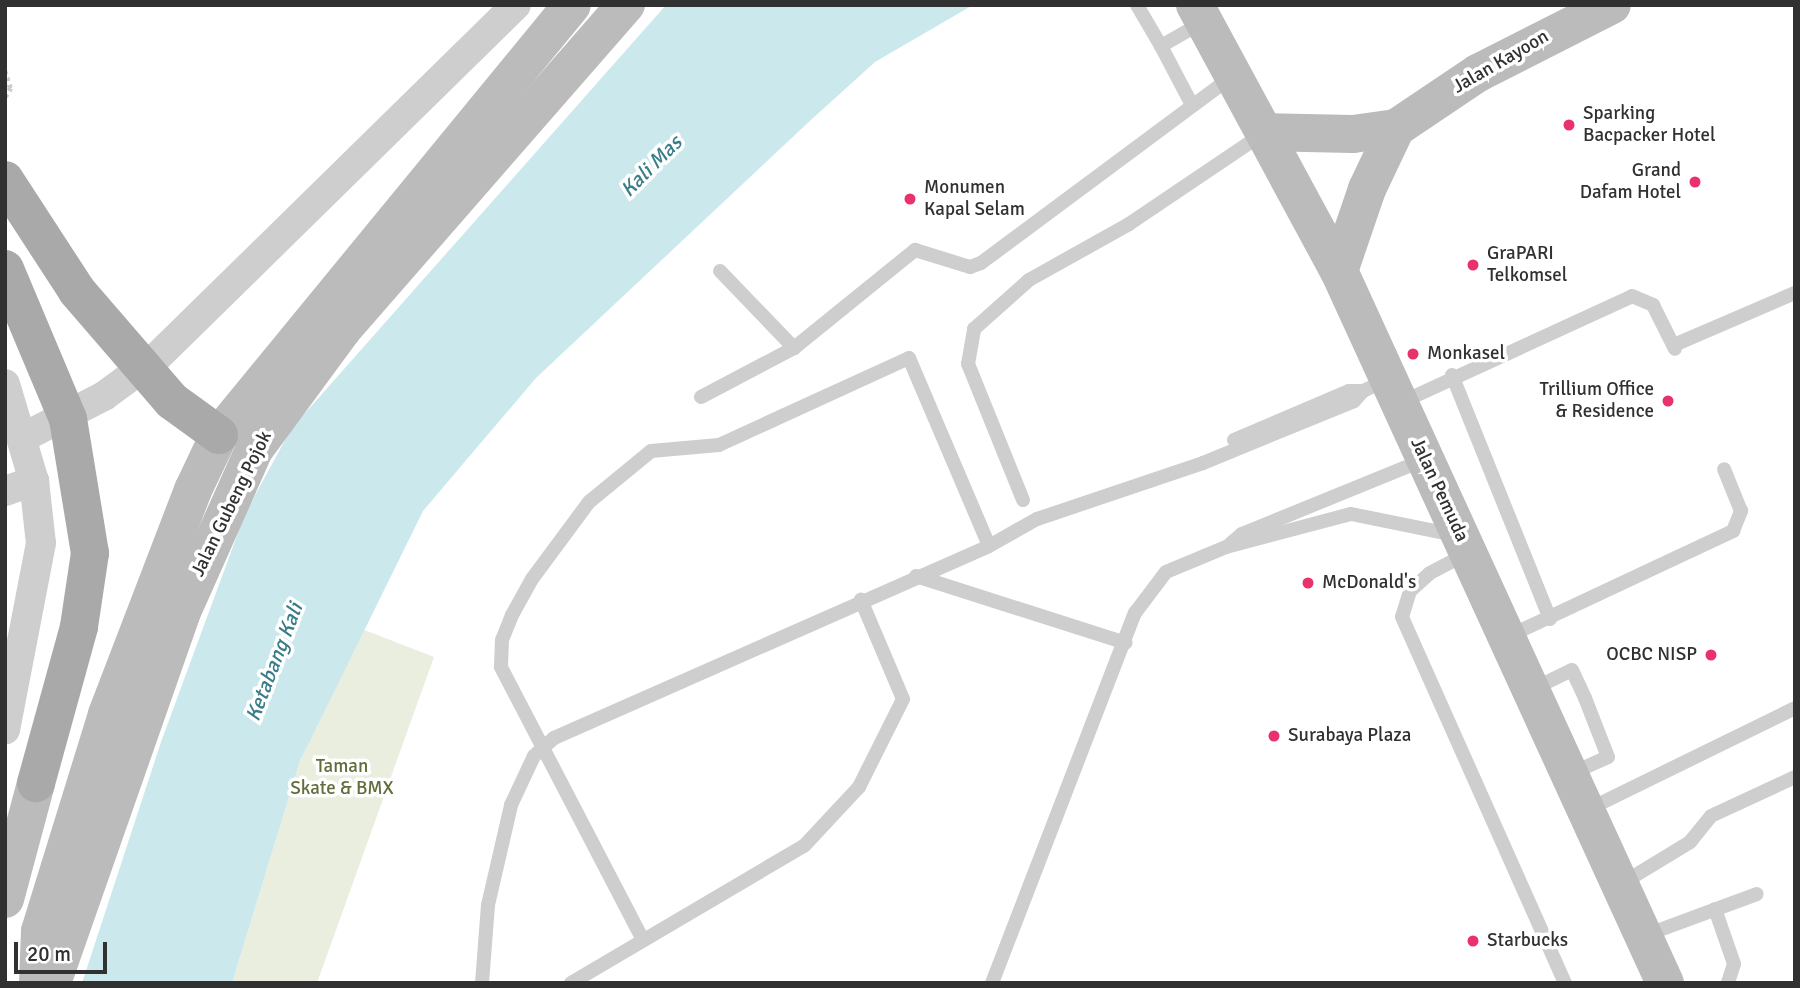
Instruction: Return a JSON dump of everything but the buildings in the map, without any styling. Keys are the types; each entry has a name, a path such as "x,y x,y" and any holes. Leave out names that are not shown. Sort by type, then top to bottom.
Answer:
{"main road":[{"name":"Jalan Gubeng Pojok","path":"38,983 40,931 107,715 193,490 219,436 572,5"},
{"name":"Jalan Gubeng Pojok","path":"51,983 181,614 254,450 342,330 626,5"},
{"name":"Jalan Kayoon","path":"1264,132 1353,134 1396,128 1478,73 1560,27 1612,5"},
{"name":"Jalan Pemuda","path":"1199,13 1339,271 1383,391 1425,459 1665,983"},
{"path":"1339,271 1367,190 1396,128"},
{"path":"5,180 77,291 172,401 219,436"},
{"path":"5,269 68,419 90,553 79,627 5,899"}],"street":[{"path":"24,437 104,396 156,358 516,5"},
{"path":"5,384 24,437 34,481 41,543 7,719"},
{"path":"5,491 34,481"}],"lane":[{"path":"1136,5 1192,105"},
{"path":"1161,46 1199,13"},
{"path":"701,397 794,348 915,250 970,267 981,263 1233,75"},
{"path":"1023,500 968,364 974,329 1029,280 1129,224 1264,132"},
{"path":"720,271 794,348"},
{"path":"482,983 488,905 511,805 519,782 542,747 861,600 989,546 1037,519 1354,401 1383,391 1452,375 1632,296 1653,304 1674,347 1795,293"},
{"path":"643,940 501,667 502,640 532,579 589,502 651,451 719,445 909,358 989,546"},
{"path":"1452,375 1550,619"},
{"path":"1226,547 1242,534 1425,459"},
{"path":"1506,637 1550,619 1732,531 1741,511 1724,469"},
{"path":"992,983 1126,643 1135,613 1166,572 1226,547 1351,514 1464,545"},
{"path":"1464,545 1410,591 1402,617 1564,983"},
{"path":"916,576 1126,643"},
{"path":"571,983 804,846 859,787 903,699 861,600"},
{"path":"1531,691 1573,670 1608,757 1569,774"},
{"path":"1586,810 1795,708"},
{"path":"1620,885 1690,842 1711,816 1795,777"},
{"path":"1644,936 1757,894"},
{"path":"1715,909 1734,964 1728,983"}],"path":[{"path":"5,71 11,88 5,98"}],"green space":[{"name":"Taman Skate & BMX","path":"362,629 434,657 317,983 232,983 300,761"}],"water":[{"path":"666,5 973,5 875,62 813,118 536,378 423,511 300,761 232,983 82,983 161,742 245,514 291,429"}],"place":[{"name":"Sparking Bacpacker Hotel","path":"1569,125"},
{"name":"Grand Dafam Hotel","path":"1695,182"},
{"name":"Monumen Kapal Selam","path":"910,199"},
{"name":"GraPARI Telkomsel","path":"1473,265"},
{"name":"Monkasel","path":"1413,354"},
{"name":"Trillium Office & Residence","path":"1668,401"},
{"name":"McDonald's","path":"1308,583"},
{"name":"OCBC NISP","path":"1711,655"},
{"name":"Surabaya Plaza","path":"1274,736"},
{"name":"Starbucks","path":"1473,941"}],"water label":[{"name":"Kali Mas","path":"651,166"},
{"name":"Ketabang Kali","path":"274,662"}]}
